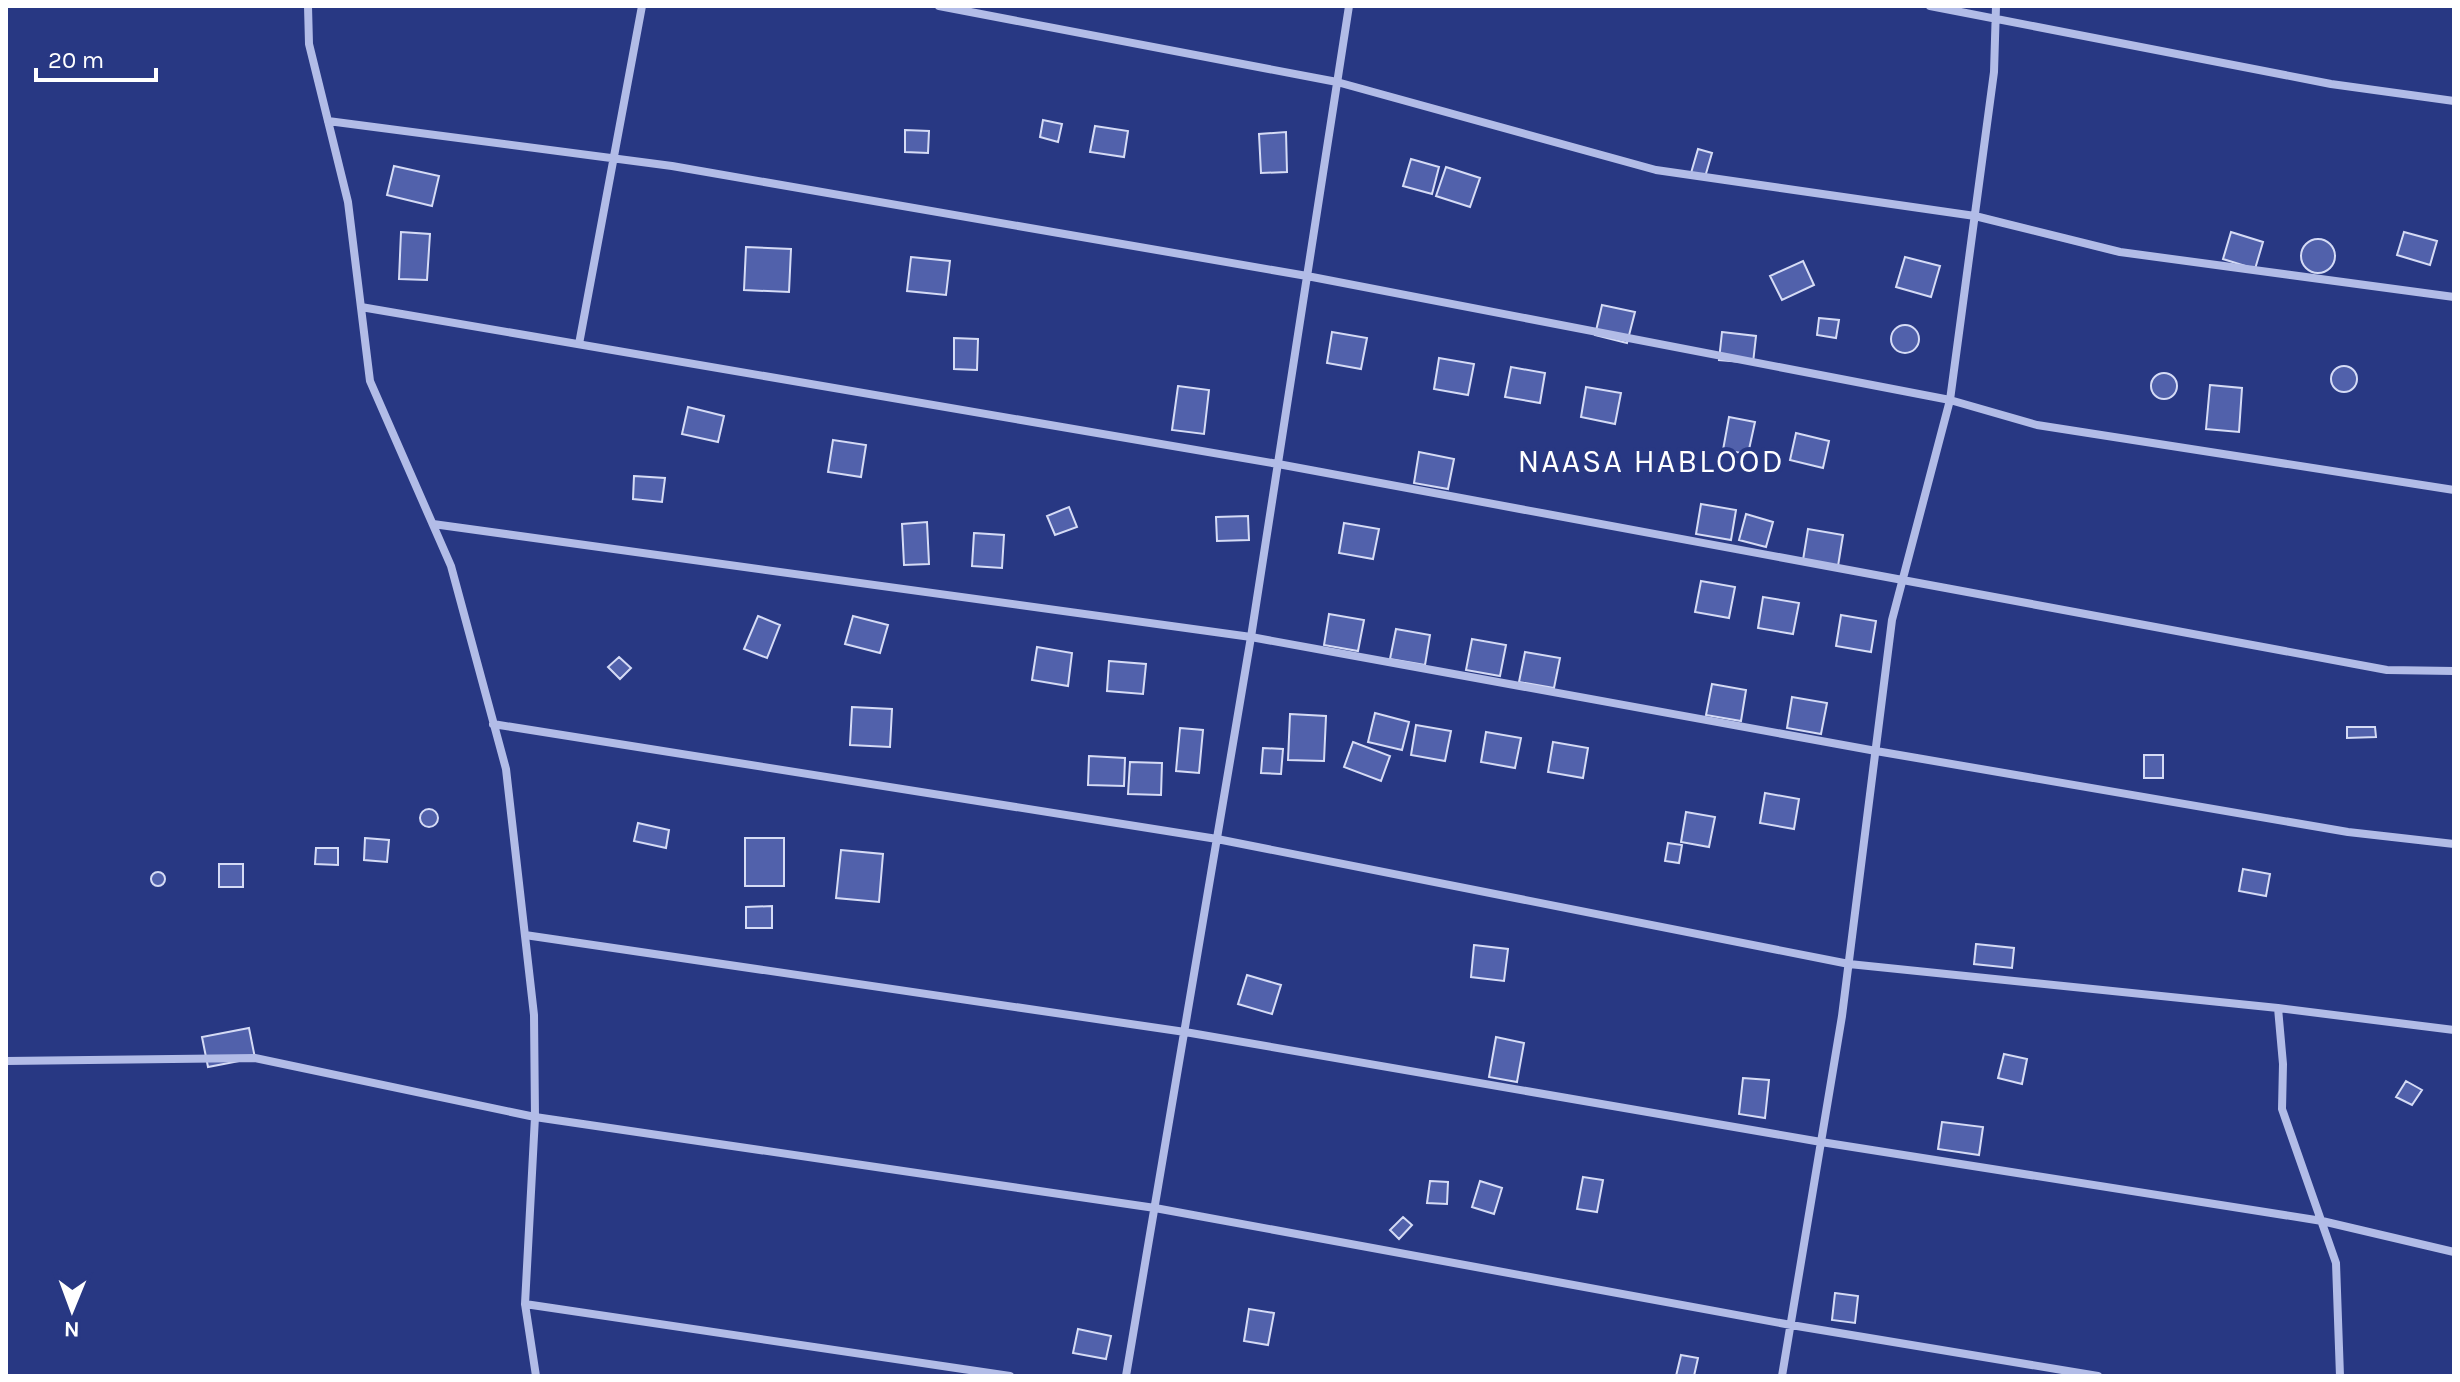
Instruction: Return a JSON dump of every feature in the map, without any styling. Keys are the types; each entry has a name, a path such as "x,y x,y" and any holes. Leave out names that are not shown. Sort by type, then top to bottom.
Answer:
{"street":[{"path":"308,6 309,44 348,202 370,381 451,566 506,769 534,1015 535,1117 525,1304 536,1376"},
{"path":"579,344 642,6"},
{"path":"939,6 1337,82 1656,170 1975,216 2120,252 2454,297"},
{"path":"1126,1376 1251,637 1349,6"},
{"path":"1930,6 2331,84 2454,101"},
{"path":"1782,1376 1849,964 1892,620 1950,400 1994,72 1996,6"},
{"path":"328,121 672,166 1307,276 1950,400 2037,425 2454,490"},
{"path":"361,307 1278,464 2387,670 2454,671"},
{"path":"433,524 1251,637 1876,751 2348,832 2454,844"},
{"path":"493,724 1217,839 1849,964 2278,1008 2454,1030"},
{"path":"525,935 1185,1032 1821,1142 2322,1221 2454,1252"},
{"path":"2278,1008 2283,1064 2282,1109 2336,1263 2340,1376"},
{"path":"6,1061 255,1058 535,1117 1155,1208 1791,1325 2098,1376"},
{"path":"525,1304 1010,1376"}],"building":[{"path":"1043,120 1062,124 1058,142 1040,137"},
{"path":"1095,126 1128,131 1124,157 1090,152"},
{"path":"905,130 929,131 928,153 905,152"},
{"path":"1286,132 1287,172 1261,173 1259,134"},
{"path":"1698,149 1712,153 1705,177 1691,173"},
{"path":"1411,159 1439,167 1432,194 1403,186"},
{"path":"394,166 439,176 432,206 387,195"},
{"path":"1446,167 1480,178 1470,207 1436,196"},
{"path":"401,232 430,234 427,280 399,279"},
{"path":"2231,232 2263,242 2255,269 2223,259"},
{"path":"2404,232 2437,241 2430,265 2397,255"},
{"path":"2318,239 2330,244 2335,256 2330,268 2318,273 2306,268 2301,256 2306,244"},
{"path":"746,247 791,249 789,292 744,290"},
{"path":"911,257 950,261 946,295 907,291"},
{"path":"1905,257 1940,266 1931,297 1896,287"},
{"path":"1803,261 1814,285 1782,300 1770,276"},
{"path":"1602,305 1635,312 1627,343 1595,335"},
{"path":"1819,318 1839,320 1836,338 1817,335"},
{"path":"1905,325 1915,329 1919,339 1915,349 1905,353 1895,349 1891,339 1895,329"},
{"path":"1332,332 1367,338 1361,369 1327,363"},
{"path":"1722,332 1756,336 1753,363 1719,360"},
{"path":"954,338 978,339 977,370 954,369"},
{"path":"1439,358 1474,364 1468,395 1434,389"},
{"path":"2344,366 2353,370 2357,379 2353,388 2344,392 2335,388 2331,379 2335,370"},
{"path":"1511,367 1545,373 1540,403 1505,397"},
{"path":"2164,373 2173,377 2177,386 2173,395 2164,399 2155,395 2151,386 2155,377"},
{"path":"2210,385 2242,388 2239,432 2206,429"},
{"path":"1178,386 1209,390 1204,434 1172,430"},
{"path":"1586,387 1621,393 1615,424 1581,417"},
{"path":"688,407 724,416 718,442 682,434"},
{"path":"1729,417 1755,422 1748,454 1723,450"},
{"path":"1796,433 1829,441 1823,468 1790,460"},
{"path":"833,440 866,445 861,477 828,472"},
{"path":"1419,452 1454,459 1448,489 1414,483"},
{"path":"634,476 665,478 662,502 633,499"},
{"path":"1701,504 1736,510 1731,540 1696,534"},
{"path":"1069,507 1077,527 1055,535 1047,516"},
{"path":"1746,514 1773,522 1766,547 1739,540"},
{"path":"1248,516 1249,540 1217,541 1216,517"},
{"path":"927,522 929,564 904,565 902,524"},
{"path":"1344,523 1379,529 1373,559 1339,553"},
{"path":"1808,529 1843,535 1838,566 1803,560"},
{"path":"974,533 1004,535 1002,568 972,566"},
{"path":"1701,581 1735,587 1729,618 1695,612"},
{"path":"1763,597 1799,603 1793,634 1758,628"},
{"path":"1329,614 1364,620 1358,651 1324,645"},
{"path":"1841,615 1876,621 1871,652 1836,646"},
{"path":"758,616 780,625 767,658 744,649"},
{"path":"853,616 888,625 880,653 845,644"},
{"path":"1396,629 1430,635 1425,665 1390,659"},
{"path":"1472,639 1506,645 1500,676 1466,670"},
{"path":"1037,647 1072,653 1068,686 1032,680"},
{"path":"1525,652 1560,658 1554,688 1519,682"},
{"path":"619,657 631,668 620,679 608,667"},
{"path":"1109,661 1146,664 1143,694 1107,691"},
{"path":"1712,684 1746,690 1741,721 1706,715"},
{"path":"1792,697 1827,703 1821,734 1787,728"},
{"path":"852,707 892,709 890,747 850,745"},
{"path":"1375,713 1409,722 1402,750 1368,742"},
{"path":"1290,714 1326,716 1324,761 1288,760"},
{"path":"1416,725 1451,731 1445,761 1411,755"},
{"path":"2347,727 2375,727 2376,737 2347,738"},
{"path":"1180,728 1203,730 1199,773 1176,771"},
{"path":"1486,732 1521,738 1515,768 1481,762"},
{"path":"1353,742 1390,756 1381,781 1344,767"},
{"path":"1553,742 1588,748 1583,778 1548,772"},
{"path":"1263,748 1283,749 1281,774 1261,773"},
{"path":"2144,755 2163,755 2163,778 2144,778"},
{"path":"1089,756 1125,758 1124,786 1088,785"},
{"path":"1130,762 1162,763 1161,795 1128,794"},
{"path":"1765,793 1799,799 1794,829 1760,823"},
{"path":"425,809 433,809 438,818 436,825 425,827 420,822 420,814"},
{"path":"1686,812 1715,817 1709,847 1681,842"},
{"path":"638,823 669,830 666,848 634,841"},
{"path":"365,838 389,840 387,862 364,860"},
{"path":"745,838 784,838 784,886 745,886"},
{"path":"1668,843 1682,845 1679,863 1665,861"},
{"path":"316,848 338,848 338,865 315,864"},
{"path":"841,850 883,854 879,902 836,898"},
{"path":"219,864 243,864 243,887 219,887"},
{"path":"2243,869 2270,874 2266,896 2239,891"},
{"path":"158,872 165,879 158,886 151,879"},
{"path":"772,906 772,928 746,928 746,907"},
{"path":"1976,944 2014,948 2012,968 1974,964"},
{"path":"1474,945 1508,949 1504,981 1471,977"},
{"path":"1247,975 1281,985 1272,1014 1238,1004"},
{"path":"249,1028 255,1058 208,1067 202,1037"},
{"path":"1496,1037 1524,1043 1517,1082 1489,1077"},
{"path":"2004,1054 2027,1059 2022,1084 1998,1078"},
{"path":"1743,1078 1769,1080 1765,1118 1739,1114"},
{"path":"2406,1081 2422,1090 2412,1105 2396,1097"},
{"path":"1942,1122 1983,1127 1979,1155 1938,1149"},
{"path":"1583,1177 1603,1180 1597,1212 1577,1209"},
{"path":"1430,1181 1448,1182 1447,1204 1427,1203"},
{"path":"1480,1181 1502,1188 1494,1214 1472,1207"},
{"path":"1403,1217 1412,1225 1399,1239 1390,1230"},
{"path":"1835,1293 1858,1296 1855,1323 1832,1320"},
{"path":"1249,1309 1274,1313 1268,1345 1244,1341"},
{"path":"1078,1329 1111,1336 1106,1359 1073,1353"},
{"path":"1681,1355 1698,1358 1694,1376 1676,1376"}],"district":[{"name":"NAASA HABLOOD","path":"1651,461"}]}
